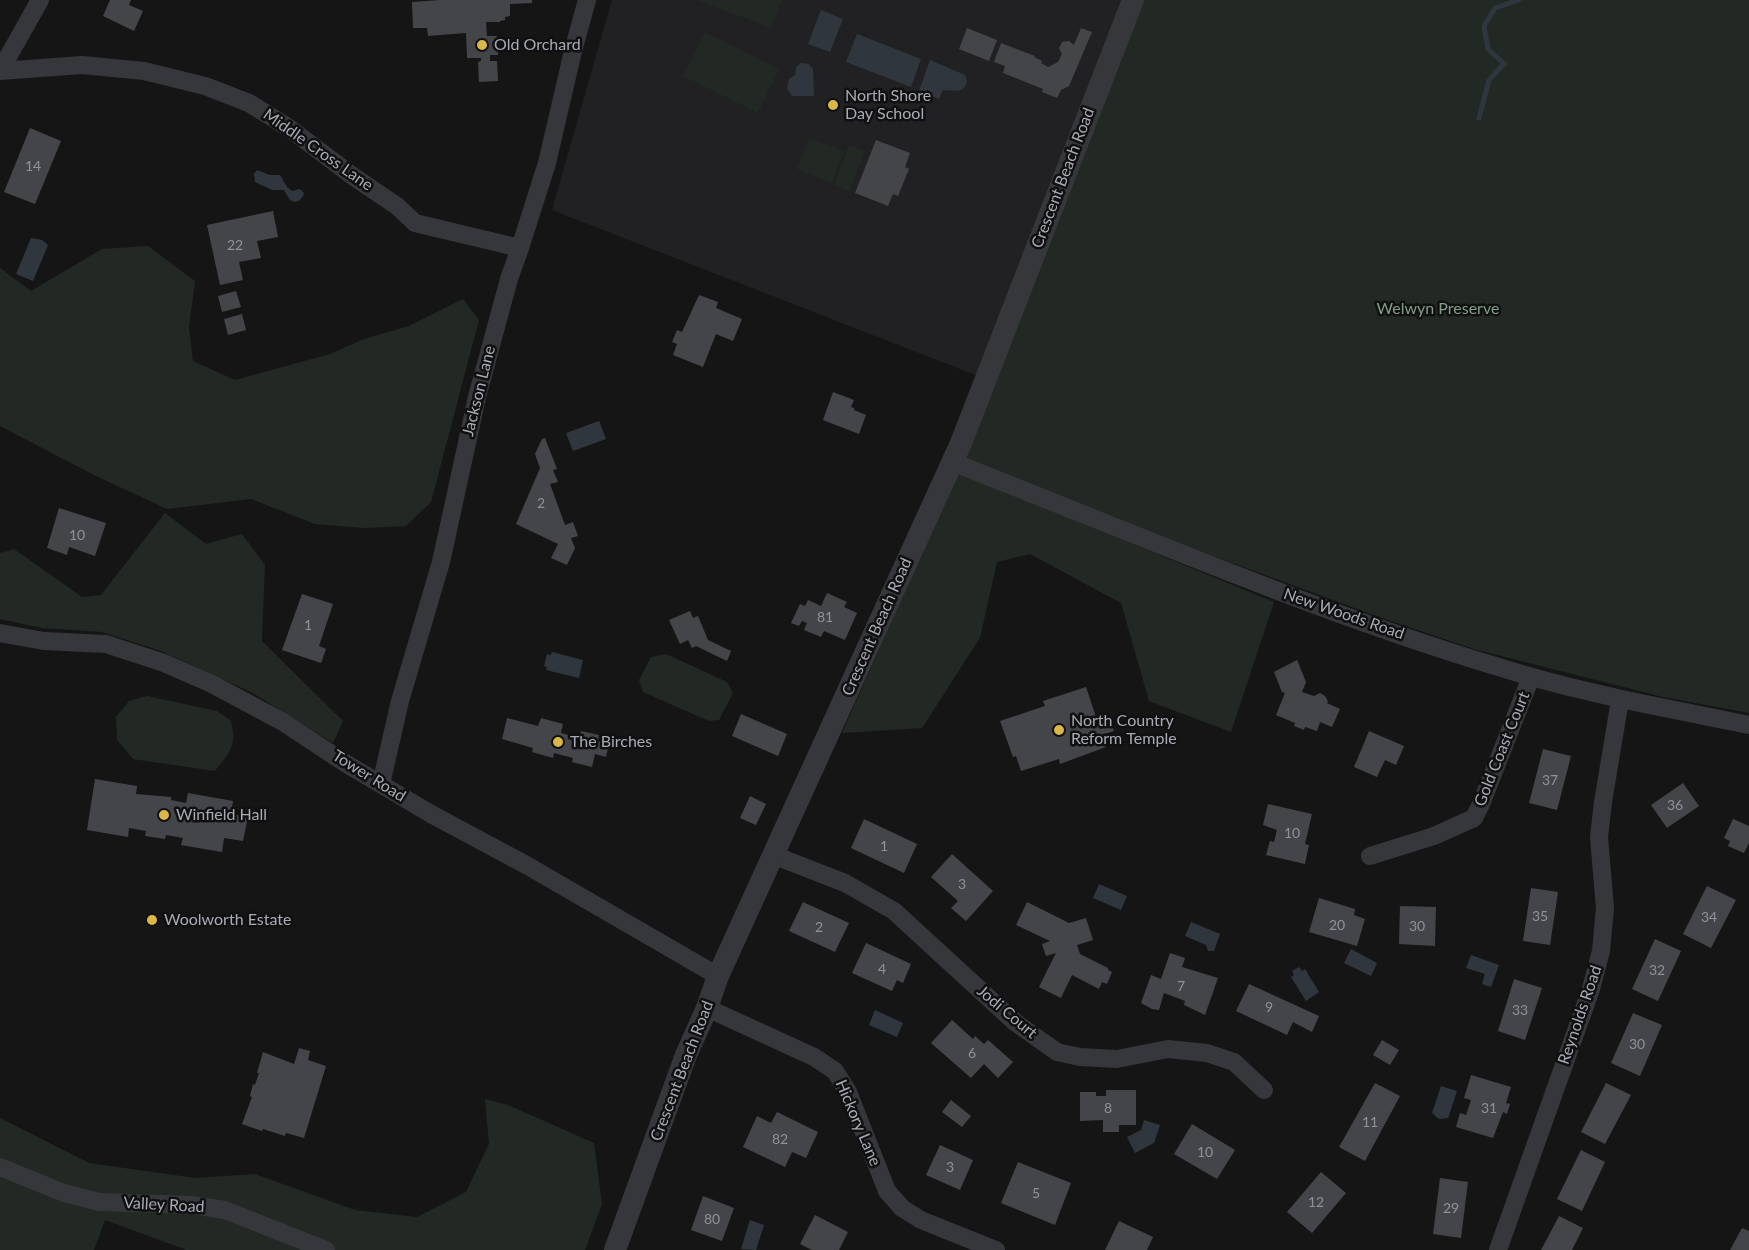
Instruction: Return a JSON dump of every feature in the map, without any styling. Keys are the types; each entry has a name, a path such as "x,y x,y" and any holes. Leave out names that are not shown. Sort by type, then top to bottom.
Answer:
{"street":[{"path":"0,71 40,0"},
{"name":"Jackson Lane","path":"381,784 400,701 441,562 477,397 509,279 547,163 587,0"},
{"name":"Crescent Beach Road","path":"615,1250 686,1055 707,1008 718,976 952,462 1132,0"},
{"name":"Middle Cross Lane","path":"0,71 82,65 144,71 205,86 249,103 289,128 397,206 415,222 520,249"},
{"name":"New Woods Road","path":"952,462 1269,588 1370,625 1531,677 1620,700 1749,725"},
{"name":"Tower Road","path":"0,633 44,641 106,644 164,663 212,684 284,722 431,814 528,866 718,976"},
{"name":"Gold Coast Court","path":"1370,856 1434,836 1474,818 1531,677"},
{"name":"Reynolds Road","path":"1498,1250 1591,989 1601,951 1605,908 1599,837 1620,700"},
{"name":"Jodi Court","path":"774,855 845,883 894,910 1016,1023 1057,1052 1080,1057 1117,1059 1168,1049 1207,1053 1234,1062 1264,1090"},
{"name":"Hickory Lane","path":"707,1008 814,1057 835,1071 848,1092 887,1191 902,1208 921,1220 996,1250"},
{"name":"Valley Road","path":"0,1167 64,1193 99,1202 192,1205 225,1210 326,1250"}],"shaded area":[{"name":"North Shore Day School","path":"612,0 1126,0 978,376 552,210"},
{"path":"821,10 843,19 830,52 808,44"},
{"path":"857,34 921,59 911,87 846,62"},
{"path":"930,60 965,75 967,82 964,88 959,91 943,90 939,99 919,91"},
{"path":"801,63 809,64 813,69 814,96 792,96 787,89 789,79 795,75 796,67"},
{"path":"257,170 270,175 280,175 287,187 292,191 300,189 304,193 303,197 294,202 284,190 272,190 255,182 254,174"},
{"path":"31,238 42,240 48,245 33,281 16,274"},
{"path":"599,421 606,439 573,451 566,433"},
{"path":"552,652 583,660 579,678 546,670 547,667 544,666 547,654 551,655"},
{"path":"1099,884 1127,896 1121,910 1093,898"},
{"path":"1191,922 1220,934 1214,951 1208,951 1206,945 1185,936"},
{"path":"1351,949 1377,963 1371,976 1344,963"},
{"path":"1471,955 1499,965 1491,987 1482,984 1485,974 1466,968"},
{"path":"1299,967 1302,971 1305,969 1319,992 1306,1001 1291,977 1294,975 1292,971"},
{"path":"875,1010 903,1023 897,1037 869,1025"},
{"path":"1441,1086 1457,1091 1448,1118 1439,1119 1432,1113"},
{"path":"1144,1120 1160,1125 1154,1143 1135,1153 1127,1137 1141,1130"},
{"path":"750,1220 764,1225 756,1250 741,1249"}],"green space":[{"path":"697,0 782,0 771,28"},
{"name":"Welwyn Preserve","path":"1139,0 1749,0 1749,713 1663,697 1474,649 1379,617 1189,547 964,458"},
{"path":"705,32 779,69 758,113 683,76"},
{"path":"809,138 844,151 832,183 797,169"},
{"path":"849,145 865,151 849,191 834,185"},
{"path":"148,246 195,281 189,327 193,361 235,380 330,354 364,339 409,326 463,299 479,320 431,502 406,526 364,528 315,524 251,499 167,509 96,476 0,426 0,268 31,291 102,249"},
{"path":"958,472 1274,602 1231,732 1149,701 1121,603 1030,554 997,562 980,638 922,728 842,733"},
{"path":"165,513 206,544 242,534 265,565 262,641 343,721 333,743 253,693 161,651 102,632 42,628 0,619 0,553 14,549 82,597 101,595"},
{"path":"666,654 727,682 733,693 719,720 709,721 643,692 639,680 651,657"},
{"path":"147,696 217,711 231,721 233,743 225,759 215,771 133,759 117,740 116,717 129,701"},
{"path":"485,1099 508,1105 594,1143 602,1204 585,1250 187,1250 105,1220 94,1250 0,1250 0,1118 89,1163 195,1178 255,1174 355,1210 417,1217 466,1192 489,1144"}],"building":[{"path":"110,0 131,0 129,5 143,11 134,31 103,16"},
{"name":"Old Orchard","path":"532,0 532,3 510,4 510,16 505,17 505,20 486,22 487,36 497,36 498,55 490,55 490,61 497,61 498,81 479,82 478,62 481,58 467,58 466,33 428,36 427,28 413,28 412,2"},
{"path":"967,28 997,40 989,61 959,49"},
{"path":"1081,28 1092,32 1069,86 1061,90 1057,98 1042,92 1043,89 1003,73 1005,66 994,62 1001,43 1035,56 1048,67 1058,62 1062,54 1059,48 1062,42 1069,41 1074,45"},
{"path":"30,128 61,141 35,204 4,192"},
{"path":"876,140 910,153 905,167 909,169 898,196 893,194 888,206 855,193"},
{"path":"273,211 278,237 257,241 261,258 239,262 243,280 220,285 207,225"},
{"path":"236,291 241,307 222,312 218,296"},
{"path":"699,295 718,302 716,308 742,319 733,341 716,334 703,367 673,355 677,344 672,342 677,330 682,332"},
{"path":"242,314 246,330 228,335 224,319"},
{"path":"833,392 854,400 851,407 866,415 859,434 823,420"},
{"path":"545,438 557,469 553,470 558,482 550,484 565,525 573,522 578,536 571,538 575,548 567,565 551,558 558,544 516,524 540,468 535,454 542,439"},
{"path":"59,508 106,523 95,556 69,547 67,555 47,548"},
{"path":"827,593 847,602 844,607 857,613 845,640 824,631 821,637 804,630 807,623 802,621 799,626 791,623 800,604 805,606 808,600 821,606"},
{"path":"302,594 333,604 319,646 326,649 321,663 282,650"},
{"path":"690,611 693,618 698,616 708,640 731,651 727,661 696,646 692,648 688,640 680,644 669,620"},
{"path":"1297,660 1306,682 1302,692 1314,696 1320,693 1325,696 1327,703 1340,709 1332,727 1320,722 1317,731 1305,727 1304,730 1294,726 1295,723 1276,715 1285,693 1282,692 1274,672"},
{"name":"North Country Reform Temple","path":"1086,687 1100,729 1112,725 1114,731 1102,735 1106,747 1060,764 1059,759 1021,771 1016,756 1013,757 1000,721 1045,706 1043,701"},
{"path":"741,714 787,734 778,756 732,736"},
{"name":"The Birches","path":"507,718 538,726 541,718 563,724 561,733 579,738 581,731 599,735 598,741 609,744 606,757 595,754 592,767 572,762 573,758 554,753 553,758 532,752 533,748 502,739"},
{"path":"1369,731 1404,746 1396,765 1385,760 1377,777 1354,767"},
{"path":"1543,749 1571,756 1557,810 1529,803"},
{"name":"Winfield Hall","path":"95,779 137,786 136,794 171,797 171,800 186,803 188,793 233,801 231,814 248,817 243,841 224,838 222,852 181,845 183,838 166,835 165,839 145,836 146,831 129,828 128,837 87,830"},
{"path":"1683,783 1699,806 1667,828 1651,805"},
{"path":"750,796 766,804 756,825 740,818"},
{"path":"1268,804 1312,814 1305,844 1309,845 1305,864 1266,855 1270,841 1274,842 1277,830 1263,825"},
{"path":"864,819 917,844 904,873 851,848"},
{"path":"1733,819 1749,826 1749,843 1744,853 1728,846 1730,841 1724,838"},
{"path":"952,854 993,891 966,921 951,908 958,901 931,877"},
{"path":"1707,886 1736,900 1711,948 1683,934"},
{"path":"1531,888 1558,892 1550,945 1523,941"},
{"path":"1319,898 1355,909 1354,915 1365,919 1357,946 1309,932"},
{"path":"803,902 849,923 835,952 789,931"},
{"path":"1027,902 1069,923 1086,918 1093,940 1077,945 1080,954 1112,972 1107,984 1102,982 1099,989 1072,975 1061,998 1039,987 1056,953 1046,956 1042,944 1050,941 1016,925"},
{"path":"1400,906 1436,907 1435,946 1399,944"},
{"path":"1655,939 1681,951 1658,1001 1632,989"},
{"path":"866,943 911,964 903,983 897,980 892,991 852,973"},
{"path":"1170,953 1185,958 1182,967 1218,978 1205,1015 1184,1005 1185,1001 1164,993 1159,1010 1141,1003 1151,975 1161,979"},
{"path":"1514,979 1542,988 1525,1040 1498,1031"},
{"path":"1249,984 1319,1016 1312,1032 1293,1022 1287,1035 1236,1011"},
{"path":"1633,1013 1662,1025 1640,1076 1611,1063"},
{"path":"952,1020 973,1039 975,1036 984,1044 988,1040 1013,1062 998,1078 984,1064 971,1078 931,1043"},
{"path":"1382,1040 1399,1050 1390,1065 1373,1055"},
{"path":"299,1048 310,1051 308,1060 326,1066 304,1138 286,1133 285,1136 263,1129 262,1131 242,1124 252,1097 250,1096 253,1084 255,1085 259,1073 257,1073 263,1052 294,1064"},
{"path":"1471,1075 1511,1087 1506,1103 1510,1104 1507,1114 1503,1112 1493,1138 1456,1127 1460,1113 1466,1115 1471,1100 1464,1098"},
{"path":"1375,1083 1400,1096 1365,1161 1339,1147"},
{"path":"1606,1083 1631,1095 1605,1144 1581,1132"},
{"path":"1106,1090 1136,1090 1136,1125 1119,1125 1119,1132 1103,1132 1103,1120 1080,1121 1080,1092 1096,1092 1096,1096 1106,1096"},
{"path":"951,1100 971,1116 962,1127 942,1112"},
{"path":"777,1112 818,1132 806,1158 792,1152 785,1167 743,1147 757,1116 771,1123"},
{"path":"1192,1124 1235,1150 1217,1179 1174,1154"},
{"path":"940,1145 973,1160 960,1190 926,1175"},
{"path":"1581,1150 1605,1162 1582,1211 1557,1199"},
{"path":"1018,1162 1071,1183 1055,1225 1001,1203"},
{"path":"1321,1172 1346,1193 1312,1233 1287,1212"},
{"path":"1440,1178 1468,1182 1461,1238 1433,1234"},
{"path":"703,1196 734,1208 722,1241 691,1230"},
{"path":"815,1215 848,1232 839,1250 812,1250 800,1244"},
{"path":"1559,1216 1583,1228 1572,1250 1541,1250"},
{"path":"1119,1221 1153,1237 1147,1250 1105,1250"},
{"path":"1742,1228 1749,1231 1749,1250 1730,1250"}],"waterway":[{"path":"1479,118 1489,80 1504,64 1488,49 1484,26 1495,8 1519,0"}],"place":[{"name":"Old Orchard","path":"482,45"},
{"name":"North Shore Day School","path":"833,105"},
{"name":"North Country Reform Temple","path":"1059,730"},
{"name":"The Birches","path":"558,742"},
{"name":"Winfield Hall","path":"164,815"},
{"name":"Woolworth Estate","path":"152,920"}]}
